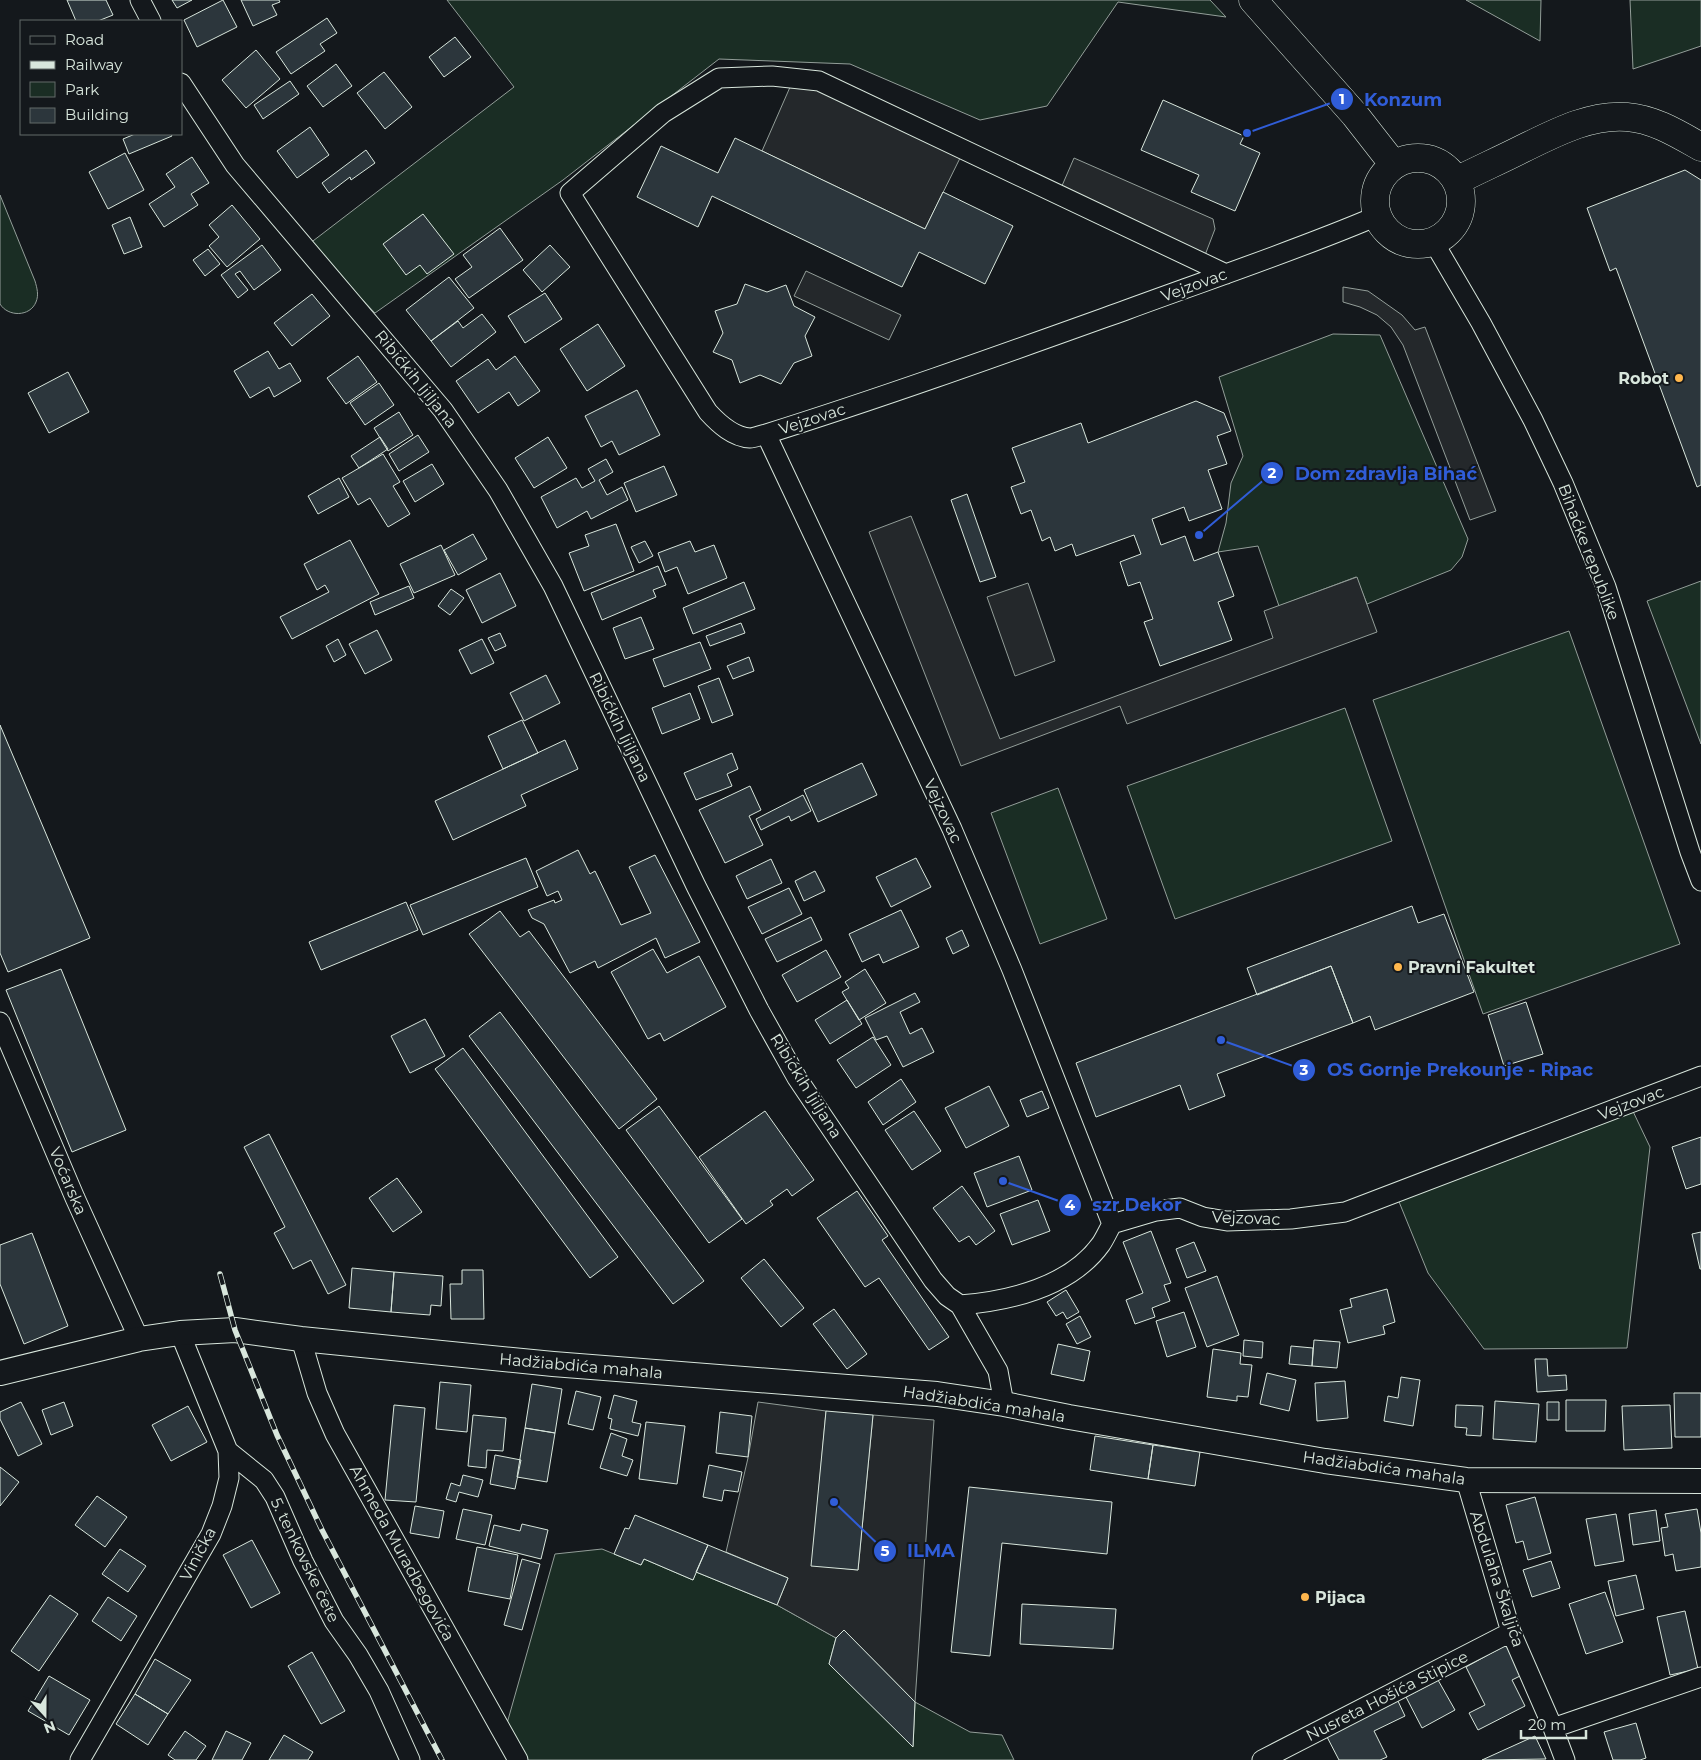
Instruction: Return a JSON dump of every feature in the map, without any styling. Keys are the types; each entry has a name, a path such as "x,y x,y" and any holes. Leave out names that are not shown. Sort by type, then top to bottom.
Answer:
{"main road":[{"path":"1254,0 1349,107 1394,165"},
{"path":"1456,181 1556,132 1604,117 1628,117 1662,126 1701,147"},
{"path":"1421,158 1436,161 1448,169 1456,181 1461,194 1461,202 1455,223 1446,234 1433,241 1420,244 1407,243 1389,233 1377,216 1374,202 1376,188 1383,175 1394,165 1407,159 1421,158"}],"street":[{"path":"140,0 150,20"},
{"path":"766,434 750,438 733,432 719,424 708,412 570,193 663,113 719,78 772,76 819,81 1226,274"},
{"name":"Ribićkih ljiljana","path":"182,85 235,165 443,410 498,490 553,586 696,886 759,1010 797,1078 933,1280 947,1296 960,1305 998,1371 1004,1404"},
{"name":"Vejzovac","path":"1377,216 1322,239 1226,274 840,411 766,434 952,829 1019,988 1112,1224 1156,1210 1180,1208 1203,1217 1227,1221 1291,1220 1345,1212 1701,1076"},
{"name":"Bihaćke republike","path":"1433,241 1491,340 1533,420 1563,483 1606,586 1690,852 1701,881"},
{"name":"Voćarska","path":"3,1034 139,1339"},
{"path":"960,1305 990,1302 1030,1291 1053,1282 1077,1268 1100,1245 1112,1224"},
{"name":"Hadžiabdića mahala","path":"0,1373 139,1339 180,1333 235,1330 301,1339 552,1364 937,1394 1004,1404 1079,1419 1316,1460 1466,1480 1701,1481"},
{"name":"Vinička","path":"80,1760 211,1534 222,1506 229,1478 228,1451 180,1333"},
{"name":"Ahmeda Muradbegovića","path":"301,1339 317,1393 335,1434 518,1760"},
{"name":"5. tenkovske čete","path":"228,1451 264,1480 275,1497 303,1561 334,1621 358,1655 379,1691 410,1760"},
{"name":"Abdulaha Škaljića","path":"1466,1480 1511,1632 1554,1728 1565,1760"},
{"name":"Nusreta Hošića Stipice","path":"1262,1760 1511,1632"},
{"path":"1554,1728 1701,1677"}],"green space":[{"path":"447,0 1210,0 1226,17 1118,2 1047,106 980,120 850,64 719,59 563,180 375,313 309,244 514,87"},
{"path":"1466,0 1541,0 1540,41"},
{"path":"1630,0 1701,0 1701,46 1633,69"},
{"path":"0,195 37,289 36,302 33,307 19,314 8,311 0,304"},
{"path":"1333,334 1380,335 1468,539 1462,557 1451,570 1367,604 1356,577 1279,606 1258,546 1218,552 1226,523 1231,483 1243,456 1219,377"},
{"path":"1701,581 1701,744 1647,601"},
{"path":"1569,631 1680,944 1483,1014 1373,700"},
{"path":"1345,708 1392,841 1175,919 1127,786"},
{"path":"1058,788 1107,919 1040,944 991,813"},
{"path":"1629,1103 1650,1147 1627,1348 1484,1349 1428,1273 1393,1187"},
{"path":"602,1549 641,1565 644,1559 693,1580 696,1572 777,1605 836,1638 829,1664 913,1746 915,1702 970,1732 1002,1735 1014,1760 518,1760 504,1734 555,1554"}],"shaded area":[{"path":"794,78 964,150 925,229 762,151"},
{"path":"1074,158 1213,219 1215,229 1202,263 1058,195"},
{"path":"806,271 901,315 889,340 794,296"},
{"path":"1343,287 1368,291 1402,315 1415,330 1425,327 1496,511 1470,520 1403,345 1391,327 1377,315 1343,302"},
{"path":"911,516 1000,739 1273,638 1264,611 1357,577 1377,632 1127,724 1120,706 961,766 869,532"},
{"path":"1028,583 1055,661 1015,676 987,597"},
{"path":"758,1402 826,1411 812,1565 858,1570 873,1415 934,1420 915,1702 844,1630 836,1638 777,1605 788,1578 726,1552 748,1458"}],"building":[{"path":"67,0 106,0 113,15 100,20 76,20"},
{"path":"172,0 192,0 177,8"},
{"path":"223,0 237,27 197,47 184,20"},
{"path":"241,0 279,0 280,2 272,5 277,15 253,26"},
{"path":"327,18 337,33 320,44 325,51 291,74 276,52"},
{"path":"455,37 471,57 444,77 429,57"},
{"path":"256,50 280,79 246,108 222,80"},
{"path":"336,64 352,86 323,107 307,86"},
{"path":"384,72 412,107 385,129 357,93"},
{"path":"290,81 299,94 263,119 254,105"},
{"path":"1163,100 1244,136 1240,144 1260,153 1235,211 1191,192 1199,175 1141,150"},
{"path":"310,127 329,155 297,178 277,151"},
{"path":"133,135 172,136 129,154 123,139"},
{"path":"735,138 925,229 943,192 1013,226 985,284 919,252 902,287 712,196 698,227 637,197 661,146 718,173"},
{"path":"366,150 375,163 351,180 350,177 329,193 322,183"},
{"path":"125,153 144,190 108,209 89,172"},
{"path":"192,157 209,183 191,194 198,205 164,227 149,204 175,187 166,174"},
{"name":"Robot","path":"1685,170 1701,180 1701,485 1697,487 1616,268 1610,271 1587,208"},
{"path":"232,205 260,239 227,267 209,246 219,237 209,225"},
{"path":"423,214 454,254 427,274 420,265 406,275 383,244"},
{"path":"130,217 142,247 124,254 112,225"},
{"path":"500,228 523,260 469,298 455,279 472,267 463,255"},
{"path":"262,245 281,270 254,290 240,271 235,274 248,290 238,298 221,275"},
{"path":"550,245 570,267 542,292 523,270"},
{"path":"208,249 220,264 205,276 193,260"},
{"path":"449,277 474,308 431,341 406,310"},
{"path":"745,284 767,292 786,285 794,306 815,317 805,336 812,356 794,363 781,384 760,375 740,383 732,360 713,352 723,333 715,311 737,304"},
{"path":"545,293 562,319 525,343 508,316"},
{"path":"312,294 330,316 292,346 274,323"},
{"path":"482,314 496,332 451,367 431,341 458,321 463,328"},
{"path":"598,324 625,366 587,391 560,349"},
{"path":"268,351 279,369 290,363 301,381 274,397 269,387 250,398 234,371"},
{"path":"358,356 377,382 346,404 327,378"},
{"path":"515,356 540,391 518,406 509,392 478,413 456,381 488,359 496,370"},
{"path":"68,372 89,412 49,433 28,393"},
{"path":"379,383 394,405 365,425 350,403"},
{"path":"637,390 660,435 619,455 612,441 601,447 585,416"},
{"path":"1196,401 1224,413 1231,431 1217,436 1227,464 1208,470 1222,509 1189,521 1184,507 1152,519 1161,545 1185,536 1194,561 1218,552 1234,596 1218,602 1232,640 1160,666 1144,622 1153,619 1140,582 1128,586 1120,562 1141,554 1134,535 1076,556 1072,544 1055,551 1050,537 1042,541 1031,510 1021,514 1011,487 1025,482 1012,448 1081,423 1088,443"},
{"path":"399,412 413,435 388,451 374,428"},
{"path":"418,435 429,452 399,471 389,454"},
{"path":"380,437 388,449 359,468 351,456"},
{"path":"548,437 567,468 534,488 515,458"},
{"path":"383,454 400,482 393,486 410,514 388,527 370,498 358,505 342,478"},
{"path":"606,459 613,472 599,480 607,495 622,487 628,500 591,519 587,511 557,528 541,497 576,478 582,488 595,481 588,469"},
{"path":"432,464 444,484 415,502 403,481"},
{"path":"664,466 677,495 636,512 624,483"},
{"path":"339,478 349,497 318,514 308,496"},
{"path":"967,494 996,577 980,582 951,500"},
{"path":"616,524 634,571 584,591 569,553 589,546 585,535"},
{"path":"473,534 487,559 458,575 444,550"},
{"path":"350,540 379,594 292,639 280,617 329,592 325,585 317,590 304,564"},
{"path":"645,541 653,556 639,563 631,547"},
{"path":"690,541 695,552 714,545 727,578 688,594 677,567 665,572 658,553"},
{"path":"441,545 455,575 414,593 400,564"},
{"path":"658,566 666,585 653,590 656,597 602,620 591,593"},
{"path":"500,573 516,606 482,623 466,590"},
{"path":"744,582 755,609 693,634 683,608"},
{"path":"409,586 414,598 375,615 370,602"},
{"path":"451,589 464,598 450,615 438,606"},
{"path":"641,617 654,649 625,659 613,628"},
{"path":"741,623 745,633 710,646 706,636"},
{"path":"377,630 392,660 365,674 349,644"},
{"path":"500,633 506,646 495,651 488,638"},
{"path":"338,639 346,655 334,662 326,646"},
{"path":"482,639 494,663 471,674 459,650"},
{"path":"700,642 711,669 664,687 653,659"},
{"path":"749,657 754,671 733,679 727,666"},
{"path":"546,675 560,703 524,721 510,693"},
{"path":"719,678 733,715 712,723 698,686"},
{"path":"690,693 700,719 662,734 652,708"},
{"path":"522,720 538,753 503,769 488,736"},
{"path":"0,725 90,938 8,972 0,953"},
{"path":"565,740 578,769 521,795 526,806 453,840 435,801"},
{"path":"732,753 738,769 727,774 732,786 696,800 684,773"},
{"path":"862,763 877,795 818,822 804,790"},
{"path":"750,786 761,810 749,816 763,845 725,863 699,810"},
{"path":"803,795 811,811 791,821 789,816 761,830 756,819"},
{"path":"578,850 590,874 595,871 621,925 651,913 629,867 655,855 700,942 665,958 656,938 598,968 595,961 570,973 544,924 532,918 528,910 554,900 555,903 562,900 558,891 547,896 536,871"},
{"path":"526,858 538,887 423,935 410,905"},
{"path":"916,858 931,887 891,907 876,877"},
{"path":"771,859 782,883 747,899 736,876"},
{"path":"815,871 825,891 804,901 795,881"},
{"path":"789,888 802,914 762,934 748,907"},
{"path":"406,902 418,930 321,970 309,942"},
{"name":"Pravni Fakultet","path":"1412,906 1418,923 1444,914 1474,992 1375,1030 1370,1016 1353,1023 1331,966 1257,995 1247,968"},
{"path":"901,910 919,947 883,963 879,954 862,962 849,934"},
{"path":"500,911 520,937 529,931 657,1099 619,1129 469,934"},
{"path":"811,917 822,940 777,962 765,939"},
{"path":"962,930 969,946 953,954 946,938"},
{"path":"653,949 667,973 699,956 726,1007 664,1041 660,1033 648,1039 611,972"},
{"path":"826,950 841,977 797,1002 782,975"},
{"path":"1331,966 1353,1023 1217,1074 1225,1096 1189,1110 1180,1085 1096,1117 1076,1063"},
{"path":"61,969 126,1130 72,1152 6,990"},
{"path":"865,969 886,1003 859,1020 842,992 849,988 845,982"},
{"path":"915,993 920,1002 900,1012 910,1034 922,1028 934,1052 903,1067 887,1036 876,1040 865,1018"},
{"path":"847,1000 862,1024 830,1044 815,1020"},
{"path":"1526,1002 1543,1054 1504,1066 1488,1015"},
{"path":"500,1012 704,1281 673,1304 469,1036"},
{"path":"425,1019 445,1056 410,1073 391,1036"},
{"path":"873,1037 891,1065 856,1088 837,1060"},
{"path":"463,1048 618,1257 590,1278 435,1069"},
{"path":"901,1079 916,1102 883,1125 868,1102"},
{"path":"989,1086 1009,1126 966,1148 945,1108"},
{"path":"1042,1091 1049,1108 1027,1117 1020,1100"},
{"path":"659,1106 742,1219 709,1243 626,1130"},
{"path":"765,1111 814,1180 792,1196 787,1189 770,1201 773,1205 746,1224 699,1157"},
{"path":"914,1111 941,1151 912,1170 885,1130"},
{"path":"269,1134 346,1285 328,1294 311,1260 293,1269 274,1233 285,1227 244,1147"},
{"path":"1701,1137 1701,1184 1686,1189 1672,1147"},
{"path":"1019,1156 1032,1190 987,1207 974,1173"},
{"path":"397,1178 422,1212 393,1232 369,1198"},
{"path":"962,1186 995,1231 976,1245 969,1236 959,1242 933,1208"},
{"path":"857,1191 888,1236 882,1240 949,1337 929,1350 879,1278 865,1287 817,1218"},
{"path":"1038,1200 1050,1231 1012,1245 1000,1214"},
{"path":"1151,1231 1171,1283 1164,1285 1170,1301 1152,1308 1155,1317 1135,1324 1126,1300 1143,1293 1123,1242"},
{"path":"1701,1232 1701,1269 1700,1269 1692,1234"},
{"path":"32,1233 68,1326 24,1344 0,1284 0,1245"},
{"path":"1194,1242 1206,1271 1187,1278 1176,1249"},
{"path":"764,1259 804,1308 781,1327 741,1278"},
{"path":"352,1268 394,1272 391,1312 349,1308"},
{"path":"462,1270 483,1270 484,1319 451,1319 450,1284 462,1284"},
{"path":"394,1272 443,1276 441,1306 431,1305 430,1315 391,1312"},
{"path":"1217,1276 1239,1335 1207,1347 1185,1288"},
{"path":"1387,1289 1395,1322 1383,1326 1385,1334 1348,1343 1340,1310 1352,1307 1350,1299"},
{"path":"1066,1290 1079,1312 1067,1319 1063,1312 1056,1316 1047,1302"},
{"path":"834,1309 867,1354 847,1369 813,1324"},
{"path":"1184,1312 1196,1347 1167,1357 1156,1321"},
{"path":"1080,1316 1091,1337 1077,1344 1066,1324"},
{"path":"1244,1340 1263,1342 1262,1358 1243,1356"},
{"path":"1314,1340 1340,1342 1337,1368 1312,1366"},
{"path":"1058,1344 1090,1351 1084,1381 1051,1374"},
{"path":"1291,1346 1313,1348 1312,1366 1289,1364"},
{"path":"1213,1349 1241,1353 1240,1364 1252,1365 1248,1397 1237,1396 1237,1401 1207,1397"},
{"path":"1535,1359 1547,1359 1548,1376 1566,1375 1567,1390 1537,1392"},
{"path":"1267,1373 1296,1380 1289,1411 1260,1404"},
{"path":"1401,1377 1420,1380 1413,1426 1384,1421 1388,1396 1398,1398"},
{"path":"1345,1381 1348,1418 1317,1421 1315,1383"},
{"path":"440,1382 471,1385 467,1432 436,1429"},
{"path":"532,1384 562,1389 555,1433 525,1428"},
{"path":"576,1391 601,1397 593,1430 568,1424"},
{"path":"1674,1393 1701,1393 1701,1437 1675,1437"},
{"path":"614,1395 637,1401 632,1422 641,1424 638,1436 610,1429 612,1419 608,1418"},
{"path":"1566,1400 1606,1400 1605,1431 1566,1431"},
{"path":"1495,1401 1539,1404 1536,1442 1493,1439"},
{"path":"21,1402 42,1444 18,1456 0,1419 0,1412"},
{"path":"64,1402 73,1426 51,1435 42,1410"},
{"path":"1547,1402 1559,1402 1559,1420 1547,1420"},
{"path":"394,1405 425,1408 416,1502 385,1500"},
{"path":"1456,1405 1483,1406 1481,1436 1466,1435 1467,1428 1455,1427"},
{"path":"1670,1405 1672,1448 1624,1450 1622,1406"},
{"path":"188,1406 207,1442 171,1461 152,1425"},
{"path":"826,1411 873,1415 858,1570 811,1566"},
{"path":"720,1412 752,1416 748,1457 716,1453"},
{"path":"473,1415 506,1418 503,1451 487,1450 486,1468 468,1466"},
{"path":"646,1422 685,1426 677,1484 639,1479"},
{"path":"525,1428 555,1433 547,1482 517,1477"},
{"path":"611,1433 627,1439 622,1456 633,1460 627,1476 600,1468"},
{"path":"1095,1436 1153,1445 1148,1479 1090,1470"},
{"path":"1153,1445 1200,1452 1195,1486 1148,1479"},
{"path":"495,1455 521,1460 515,1489 490,1484"},
{"path":"709,1465 742,1472 738,1492 724,1490 722,1501 703,1497"},
{"path":"0,1467 19,1482 0,1506"},
{"path":"463,1475 483,1480 478,1497 459,1492 456,1502 446,1499 451,1483 460,1486"},
{"path":"969,1487 1112,1502 1107,1554 1002,1543 990,1656 951,1652"},
{"path":"97,1496 127,1517 105,1547 75,1525"},
{"path":"1535,1497 1551,1553 1528,1560 1523,1541 1516,1543 1506,1505"},
{"path":"415,1506 444,1511 439,1538 410,1533"},
{"path":"463,1509 492,1515 485,1545 456,1539"},
{"path":"1697,1509 1701,1533 1701,1567 1676,1571 1673,1554 1665,1556 1661,1528 1668,1527 1665,1514"},
{"path":"1656,1510 1660,1541 1633,1545 1629,1514"},
{"path":"1616,1514 1624,1561 1595,1566 1586,1519"},
{"path":"635,1515 708,1545 693,1580 644,1559 641,1565 614,1554 625,1528 629,1529"},
{"path":"522,1524 548,1530 541,1559 489,1546 494,1525 520,1531"},
{"path":"252,1540 280,1593 251,1608 223,1555"},
{"path":"708,1545 788,1578 777,1605 696,1572"},
{"path":"477,1547 518,1555 510,1599 468,1591"},
{"path":"120,1549 146,1566 128,1592 102,1574"},
{"path":"522,1559 540,1564 522,1630 504,1625"},
{"path":"1551,1561 1560,1588 1532,1597 1523,1570"},
{"path":"1636,1575 1644,1609 1616,1616 1608,1581"},
{"path":"1605,1592 1623,1642 1586,1654 1569,1604"},
{"path":"50,1595 78,1614 39,1671 11,1651"},
{"path":"108,1597 137,1616 121,1641 92,1621"},
{"path":"1022,1604 1116,1609 1113,1649 1020,1644"},
{"path":"1685,1611 1698,1669 1670,1675 1657,1617"},
{"path":"844,1630 915,1702 913,1747 829,1664 836,1638"},
{"path":"1506,1645 1522,1675 1512,1680 1525,1706 1478,1730 1469,1713 1485,1705 1466,1667"},
{"path":"312,1652 345,1711 321,1724 288,1666"},
{"path":"155,1659 191,1680 168,1714 135,1694"},
{"path":"49,1676 90,1700 69,1735 28,1711"},
{"path":"1438,1680 1455,1710 1422,1728 1406,1697"},
{"path":"135,1694 168,1714 148,1745 116,1724"},
{"path":"1397,1699 1405,1716 1374,1731 1387,1757 1380,1760 1339,1760 1326,1735"},
{"path":"1636,1723 1646,1758 1640,1760 1613,1760 1604,1732"},
{"path":"185,1731 206,1746 196,1760 175,1760 168,1755"},
{"path":"226,1731 251,1743 242,1760 212,1760"},
{"path":"284,1735 313,1752 308,1760 269,1760"},
{"path":"1535,1736 1546,1759 1482,1760"}],"railway":[{"path":"220,1274 235,1330 277,1435 322,1530 442,1760"}],"place":[{"name":"Konzum","path":"1247,133"},
{"name":"Robot","path":"1679,378"},
{"name":"Dom zdravlja Bihać","path":"1199,535"},
{"name":"Pravni Fakultet","path":"1398,967"},
{"name":"OS Gornje Prekounje - Ripac","path":"1221,1040"},
{"name":"szr Dekor","path":"1003,1181"},
{"name":"ILMA","path":"834,1502"},
{"name":"Pijaca","path":"1305,1597"}]}
